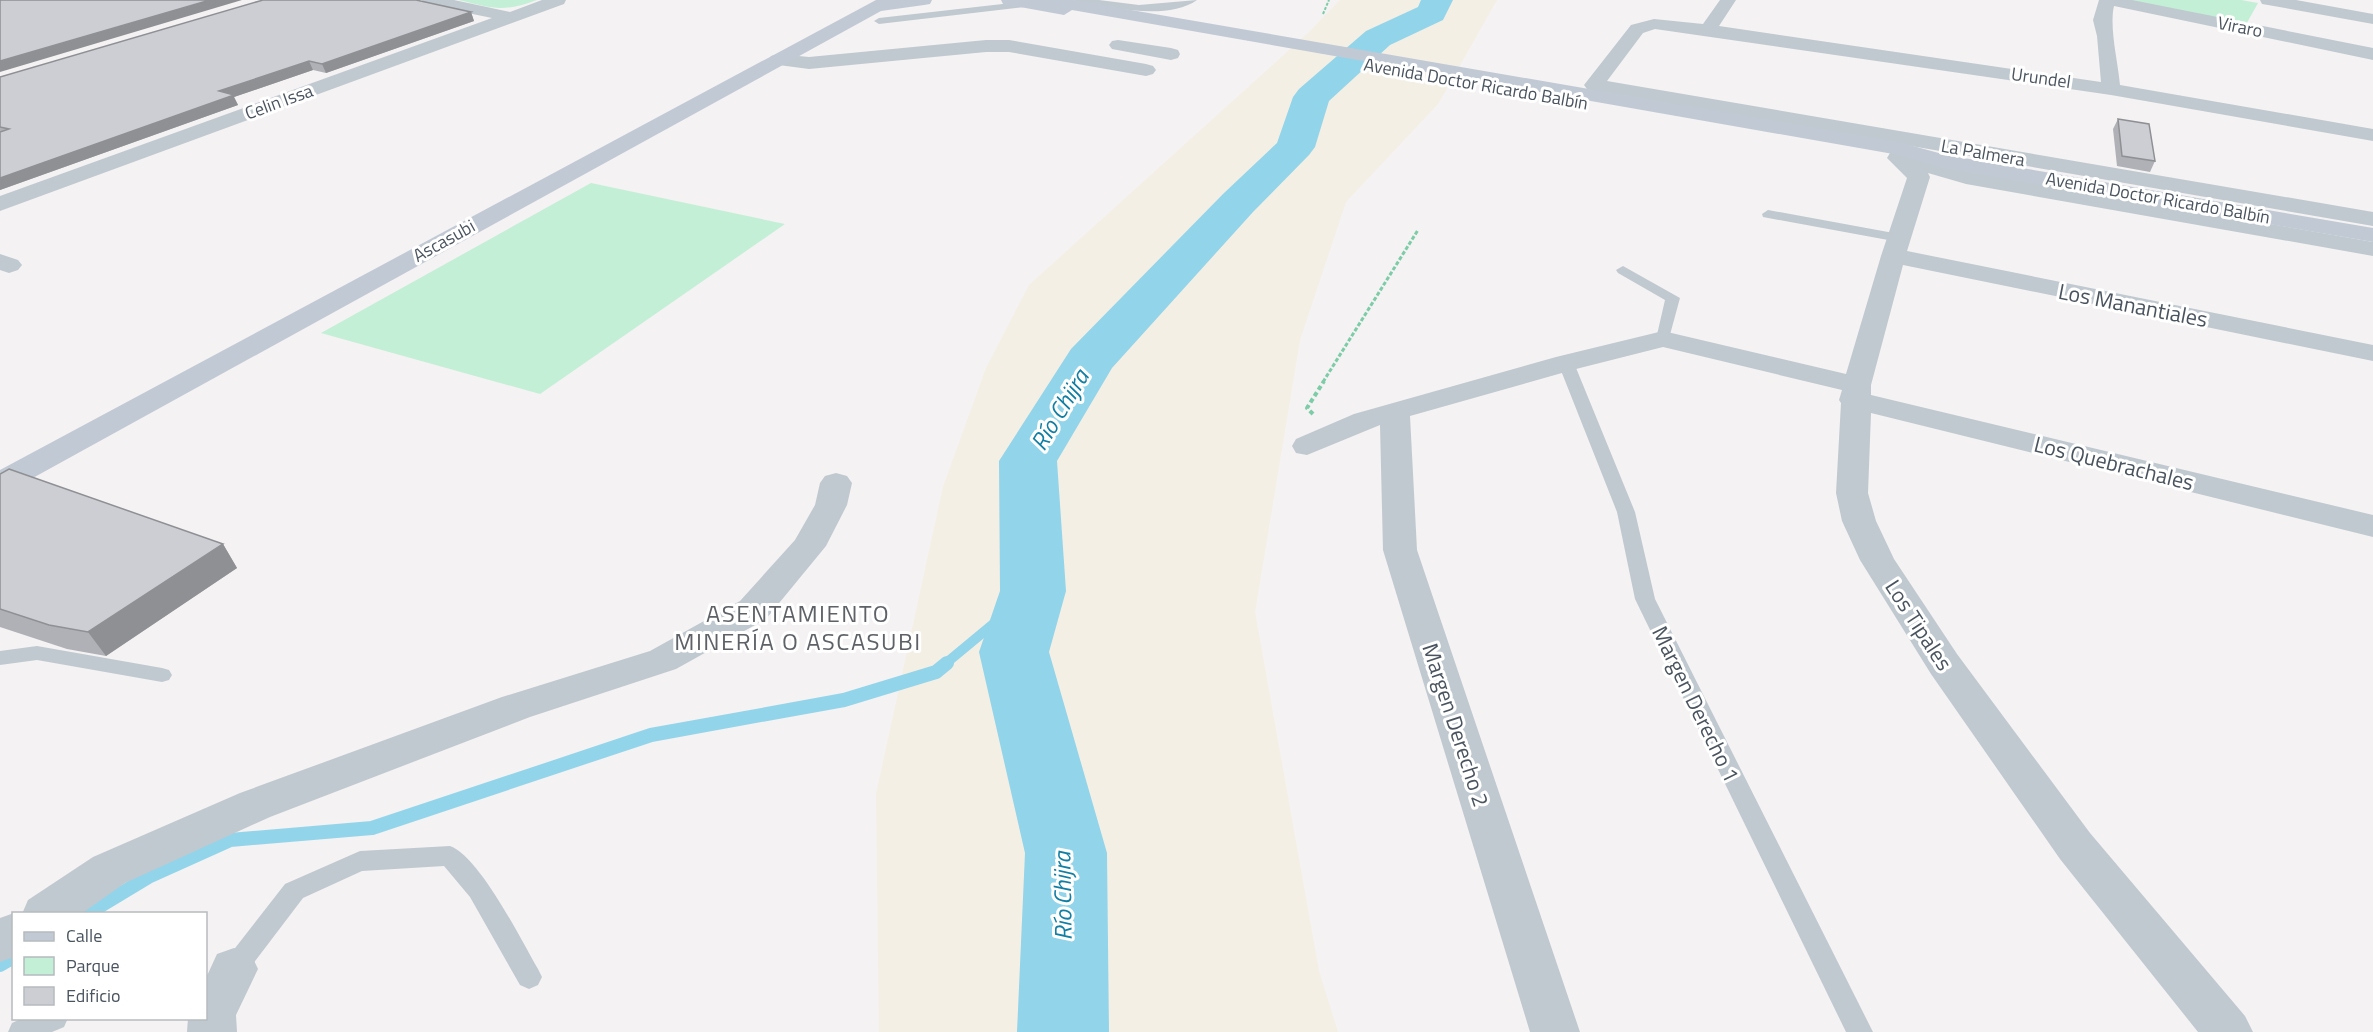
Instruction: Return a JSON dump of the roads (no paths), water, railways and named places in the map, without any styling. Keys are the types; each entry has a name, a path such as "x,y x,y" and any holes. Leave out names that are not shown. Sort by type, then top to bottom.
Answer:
{"main road":[{"path":"881,9 924,0"},
{"name":"Avenida Doctor Ricardo Balbín","path":"1009,0 1076,2 1266,44"},
{"name":"Avenida Doctor Ricardo Balbín","path":"1037,2 1266,44 1584,94 1900,154 2155,190 2373,235"},
{"name":"Ascasubi","path":"0,483 778,60 881,9"}],"street":[{"path":"430,0 511,17"},
{"name":"Celin Issa","path":"0,204 558,0"},
{"path":"1708,30 1728,0"},
{"path":"2107,0 2102,20 2106,36 2111,89"},
{"name":"Viraro","path":"2107,0 2373,54"},
{"path":"2268,0 2373,19"},
{"name":"Urundel","path":"1584,94 1637,29 1654,24 2111,89 2373,135"},
{"path":"1024,48 1038,38 1057,35"},
{"path":"1103,43 1171,54"},
{"path":"778,60 809,63 986,46 1024,48 1146,70"},
{"name":"La Palmera","path":"1584,94 2155,190 2373,219"},
{"path":"1900,154 1966,177 2373,249"},
{"name":"Los Tipales","path":"1900,154 1919,177 1896,247 1856,393 1852,493 1859,521 1877,560 1944,664 2075,846 2228,1032"},
{"name":"Los Manantiales","path":"1896,247 2373,353"},
{"path":"1307,446 1365,420 1566,363 1663,339"},
{"name":"Los Quebrachales","path":"1663,339 1856,393 2373,526"},
{"name":"Margen Derecho 2","path":"1395,412 1400,550 1555,1032"},
{"path":"47,912 109,870 255,805 516,707 663,660 753,610 809,546 831,505 836,483"},
{"path":"210,1020 234,969"}],"lane":[{"path":"1076,2 1139,8 1169,7 1192,0"},
{"path":"881,9 1037,2"},
{"path":"1768,214 1896,247"},
{"path":"1623,270 1673,298 1663,339"},
{"name":"Margen Derecho 1","path":"1566,363 1626,512 1645,599 1860,1032"},
{"path":"0,658 37,653 162,675"},
{"path":"234,969 294,891 360,861 450,856 479,890 529,977"},
{"path":"21,1032 51,1020"}],"waterway":[{"name":"Río Chijra","path":"1063,1032 1066,853 1014,652 1033,591 1028,461 1090,360 1238,203 1295,147 1312,97 1378,38 1432,13 1437,0"},
{"path":"945,664 1033,591"},
{"path":"90,912 150,876 230,840 372,828 651,735 844,700 936,672 947,663"},
{"path":"0,965 12,958"}],"district":[{"name":"ASENTAMIENTO MINERÍA O ASCASUBI","path":"798,628"}]}
